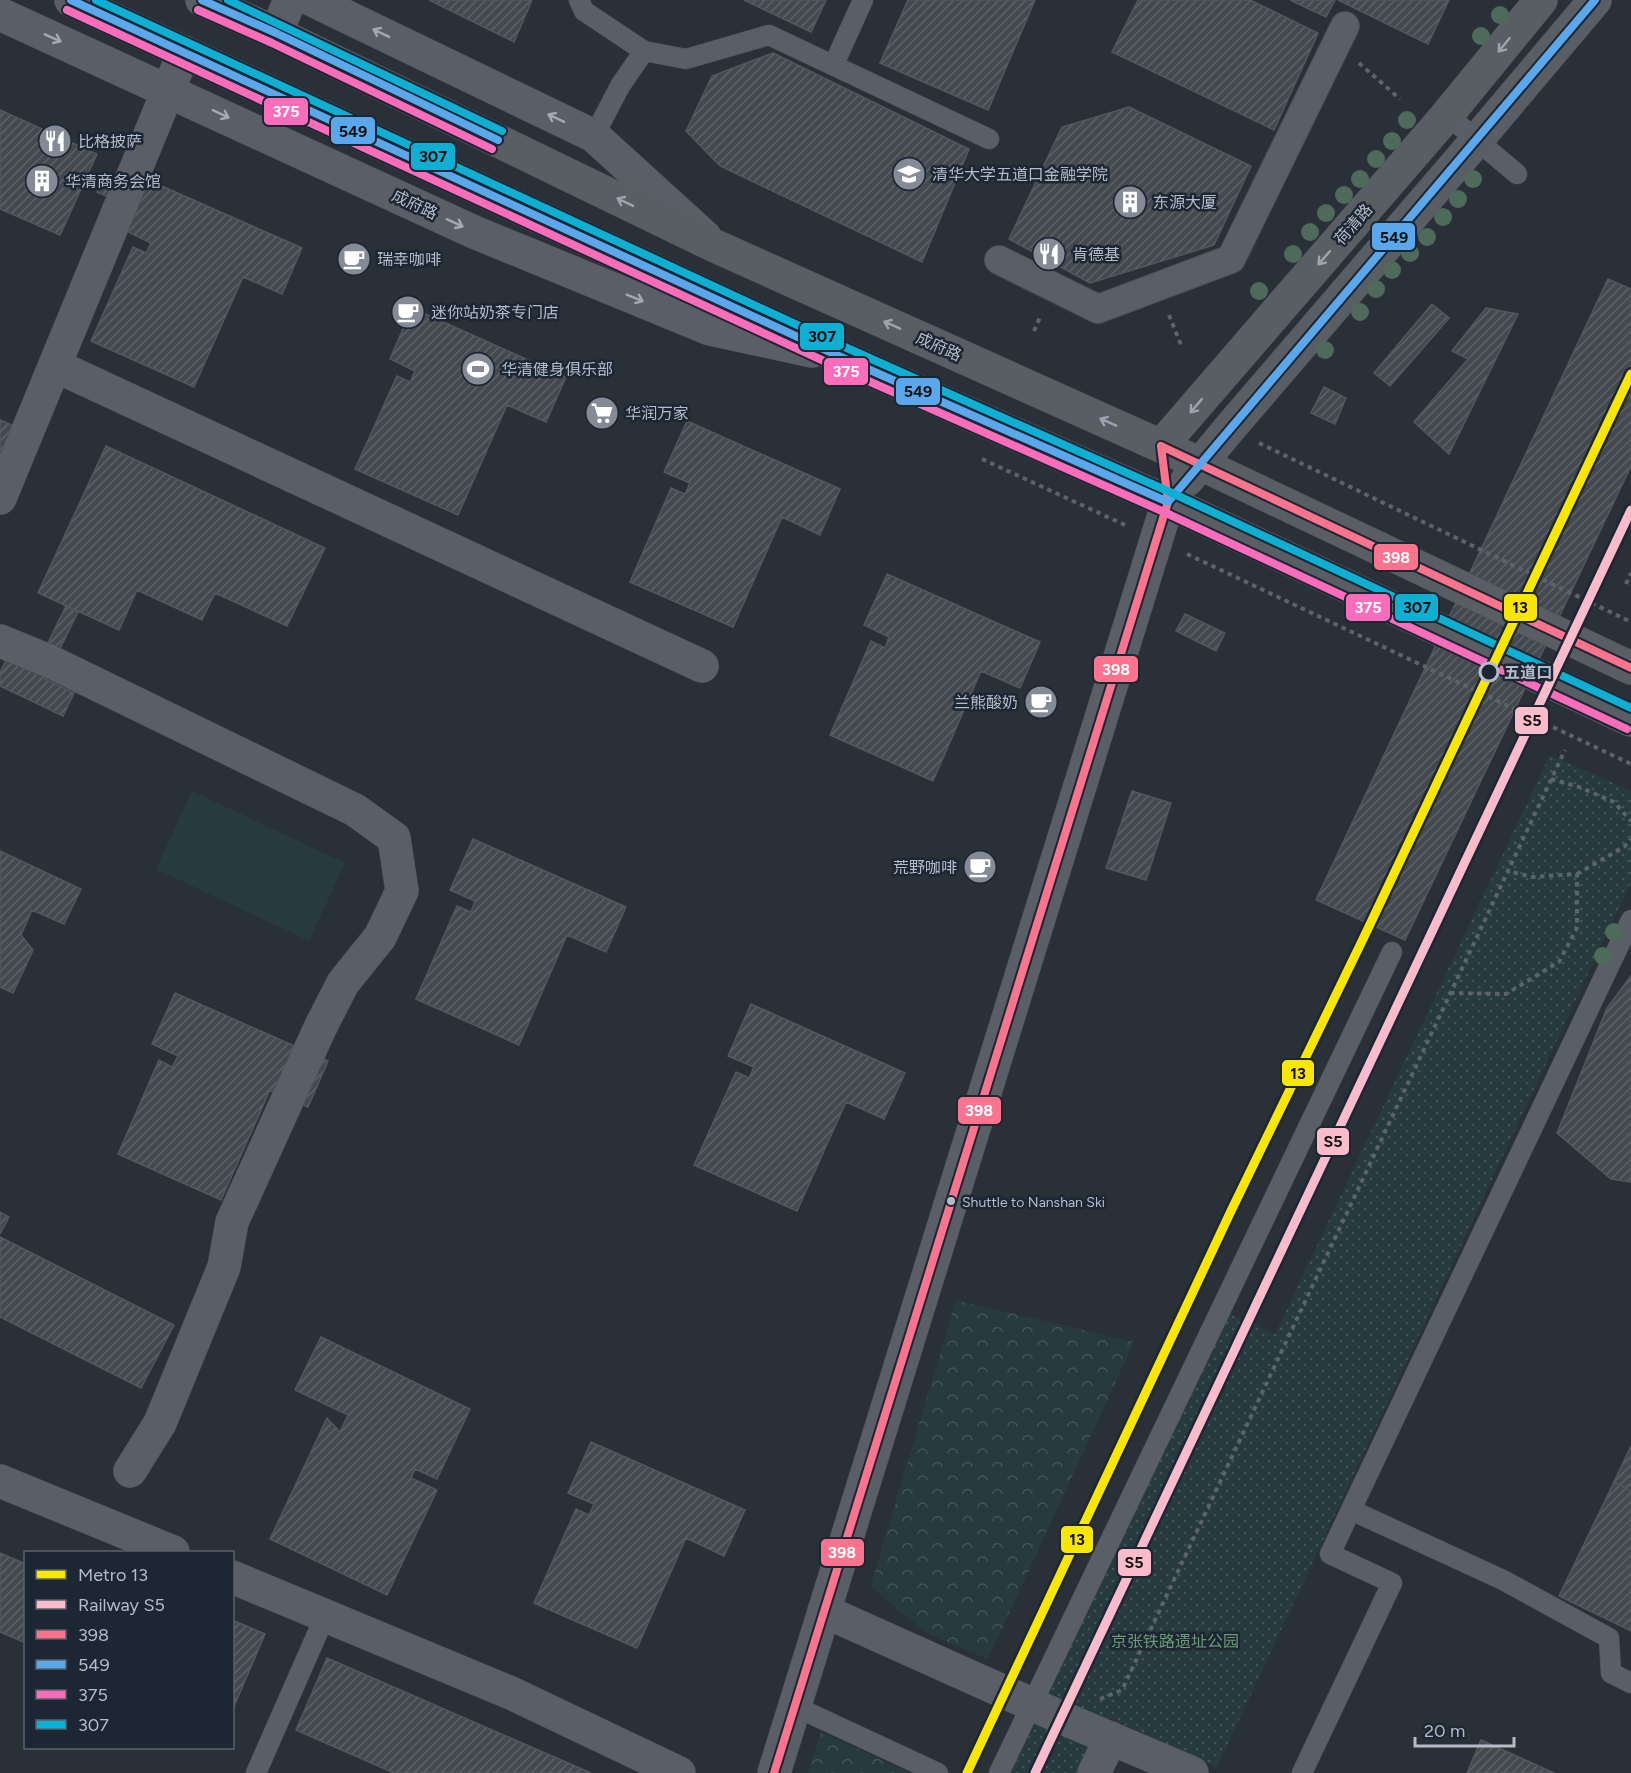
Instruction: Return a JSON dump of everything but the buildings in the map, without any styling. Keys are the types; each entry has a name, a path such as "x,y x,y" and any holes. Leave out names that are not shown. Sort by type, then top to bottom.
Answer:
{"main road":[{"name":"成府路","path":"71,0 843,358 1168,502 1631,720"},
{"name":"荷清路","path":"1161,446 1447,115 1541,0"},
{"path":"1168,502 1595,0"},
{"name":"成府路","path":"221,4 276,33 716,246 1201,464"},
{"path":"1161,446 1168,502"},
{"path":"1201,464 1631,668"}],"street":[{"path":"276,33 290,0"},
{"name":"成府路","path":"312,0 594,136 716,246"},
{"name":"成府路","path":"0,14 474,232 710,329 843,358"},
{"path":"999,260 1098,309 1231,259 1340,34"},
{"path":"0,498 184,52"},
{"path":"56,366 702,666"},
{"path":"774,1773 1168,502"},
{"path":"0,641 50,662 356,810 394,838 402,891 380,937 343,983 320,1028 232,1222 224,1267 160,1423 130,1472"},
{"path":"0,1481 171,1551"},
{"path":"234,1578 511,1693 679,1773"},
{"path":"824,1611 1192,1773"},
{"path":"1094,1773 1110,1738"}],"lane":[{"path":"579,0 584,11 644,51 686,59 770,34 989,139"},
{"path":"834,64 863,0"},
{"path":"594,136 620,86 644,51"},
{"path":"1447,115 1517,174"},
{"path":"1302,1773 1392,1583 1330,1554 1631,920"},
{"path":"999,1773 1045,1710 1392,952"},
{"path":"1351,1510 1503,1580 1609,1638 1611,1673 1631,1683"},
{"path":"256,1773 325,1616"},
{"path":"794,1706 938,1773"}],"path":[{"path":"1340,34 1400,99"},
{"path":"1229,429 1631,622"},
{"path":"980,458 1631,764"},
{"path":"1626,584 1631,573"},
{"path":"1045,1710 1122,1690 1565,750"},
{"path":"1551,779 1579,787 1614,802 1631,821"},
{"path":"1508,871 1532,877 1577,874 1624,847 1631,839"},
{"path":"1450,993 1506,994 1559,962 1577,928 1577,874"}],"green space":[{"name":"京张铁路遗址公园","path":"1550,755 1631,791 1631,882 1217,1767 1109,1718 1083,1773 1011,1773 1228,1313 1275,1334"},
{"path":"192,791 345,863 309,941 156,869"},
{"path":"956,1300 1134,1342 988,1659 930,1635 871,1585"},
{"path":"821,1732 910,1773 808,1773"}],"metro line":[{"name":"13","path":"967,1773 1231,1211 1364,937 1631,374"}],"rail line":[{"name":"S5","path":"1035,1773 1631,510"}],"transit line":[{"name":"549","path":"71,0 843,358 1168,502 1595,0"},
{"name":"307","path":"96,0 847,348 1172,493 1631,708"},
{"name":"549","path":"202,0 276,33 498,140"},
{"name":"307","path":"228,0 502,131"},
{"name":"375","path":"67,10 839,368 1164,512 1627,729"},
{"name":"375","path":"198,10 492,149"},
{"name":"398","path":"1161,446 1631,668"},
{"name":"398","path":"774,1773 1168,502 1161,446"}],"place":[{"name":"比格披萨","path":"55,141"},
{"name":"清华大学五道口金融学院","path":"909,174"},
{"name":"华清商务会馆","path":"42,181"},
{"name":"东源大厦","path":"1130,202"},
{"name":"肯德基","path":"1049,254"},
{"name":"瑞幸咖啡","path":"354,259"},
{"name":"迷你站奶茶专门店","path":"408,312"},
{"name":"华清健身俱乐部","path":"478,369"},
{"name":"华润万家","path":"602,413"},
{"name":"五道口","path":"1489,672"},
{"name":"兰熊酸奶","path":"1041,702"},
{"name":"荒野咖啡","path":"980,867"},
{"name":"Shuttle to Nanshan Ski","path":"951,1201"}]}
